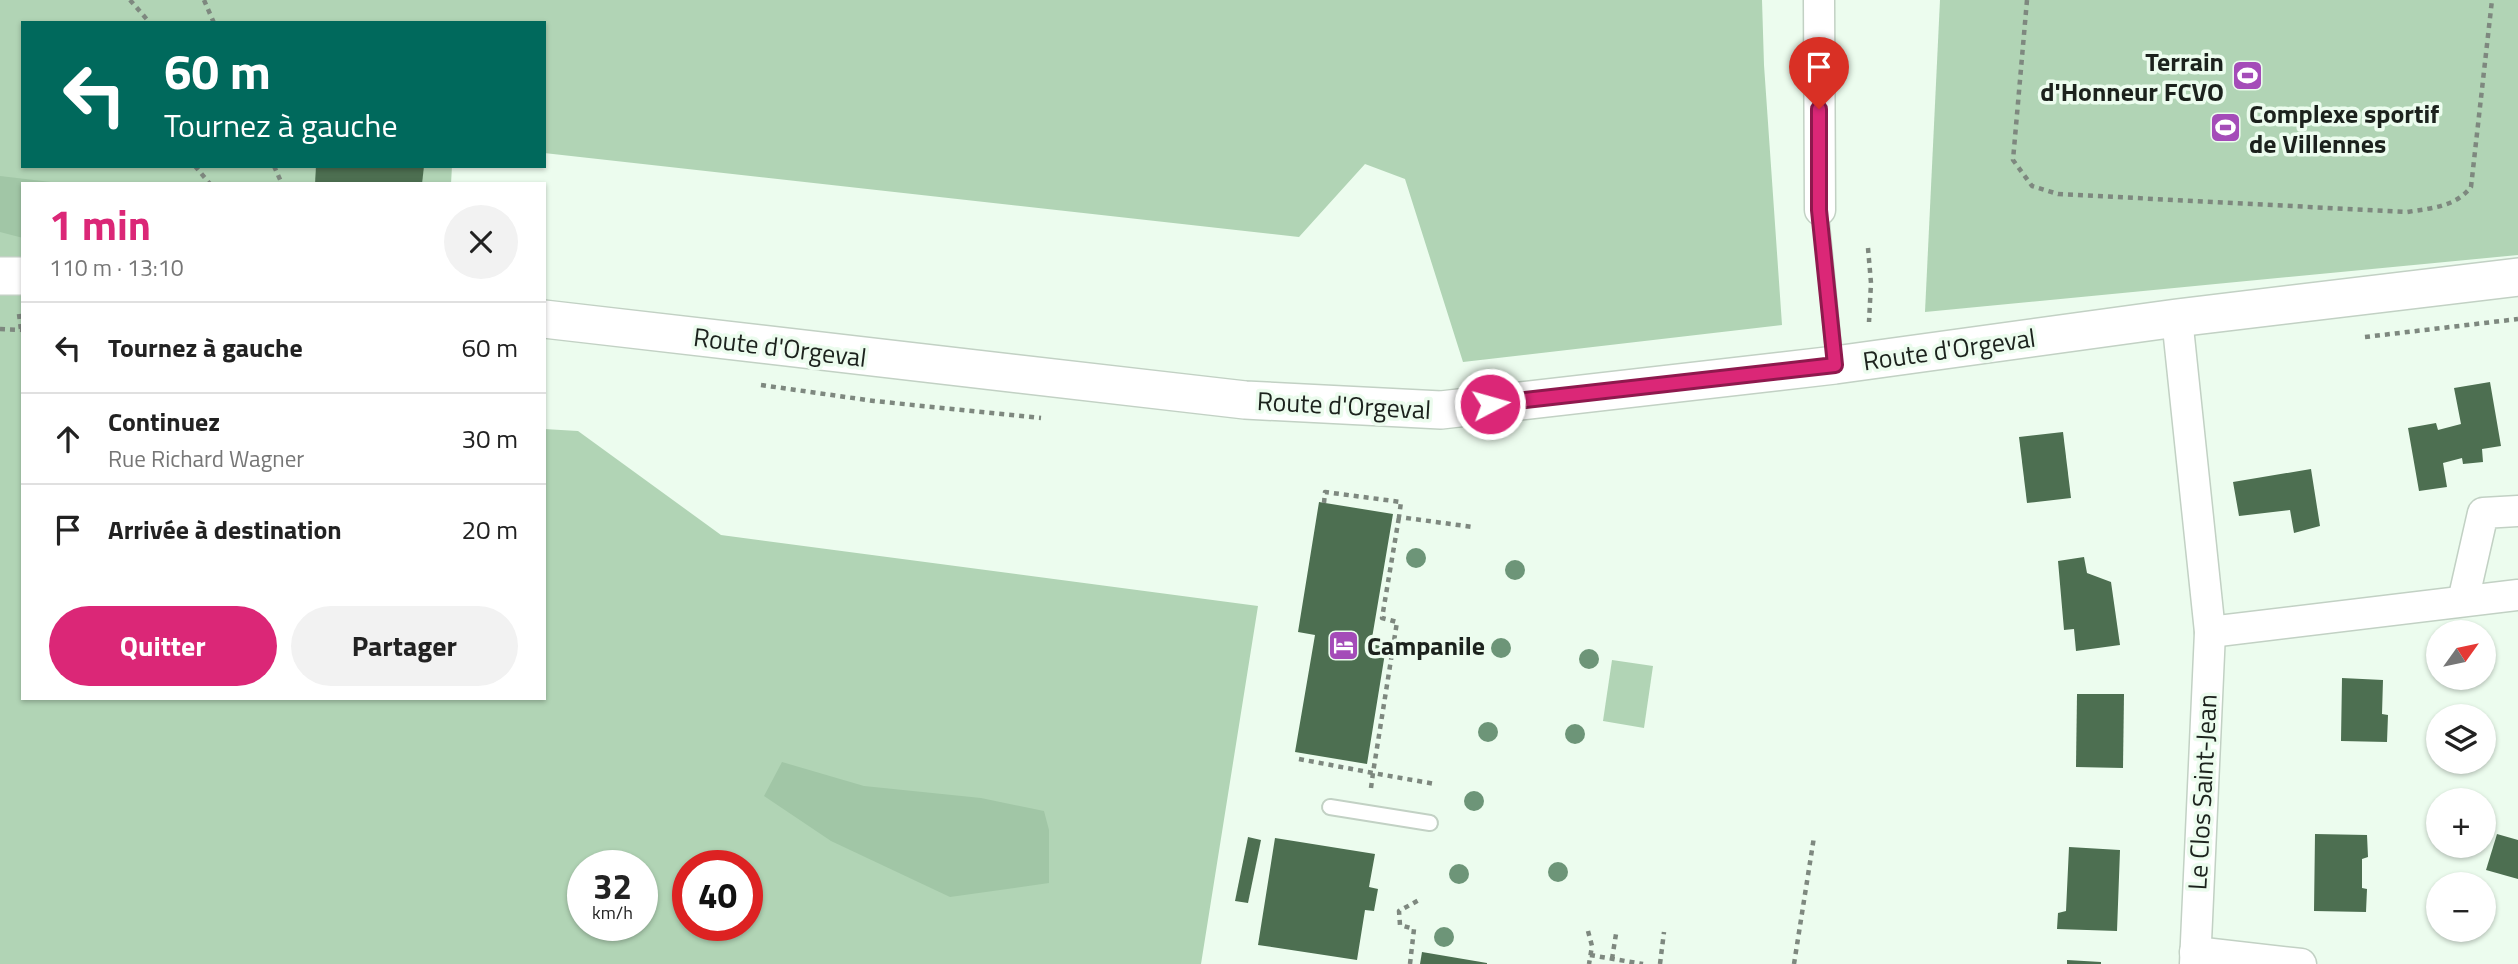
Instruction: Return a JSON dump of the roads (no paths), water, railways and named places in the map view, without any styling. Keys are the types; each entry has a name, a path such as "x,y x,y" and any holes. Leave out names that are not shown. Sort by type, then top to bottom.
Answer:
{"street":[{"path":"1819,0 1819,210"},
{"path":"0,276 21,276"},
{"name":"Route d'Orgeval","path":"546,319 1245,400 1441,410 1835,365 2177,318 2518,277"},
{"name":"Le Clos Saint-Jean","path":"2177,318 2210,632 2195,958 2301,964"},
{"path":"2463,601 2483,513 2518,511"},
{"path":"2210,632 2518,595"}],"lane":[{"path":"1819,210 1835,365"},
{"path":"1330,807 1430,823"}],"place":[{"name":"Terrain d'Honneur FCVO","path":"2247,76"},
{"name":"Complexe sportif de Villennes","path":"2226,128"},
{"name":"Campanile","path":"1344,645"}]}
